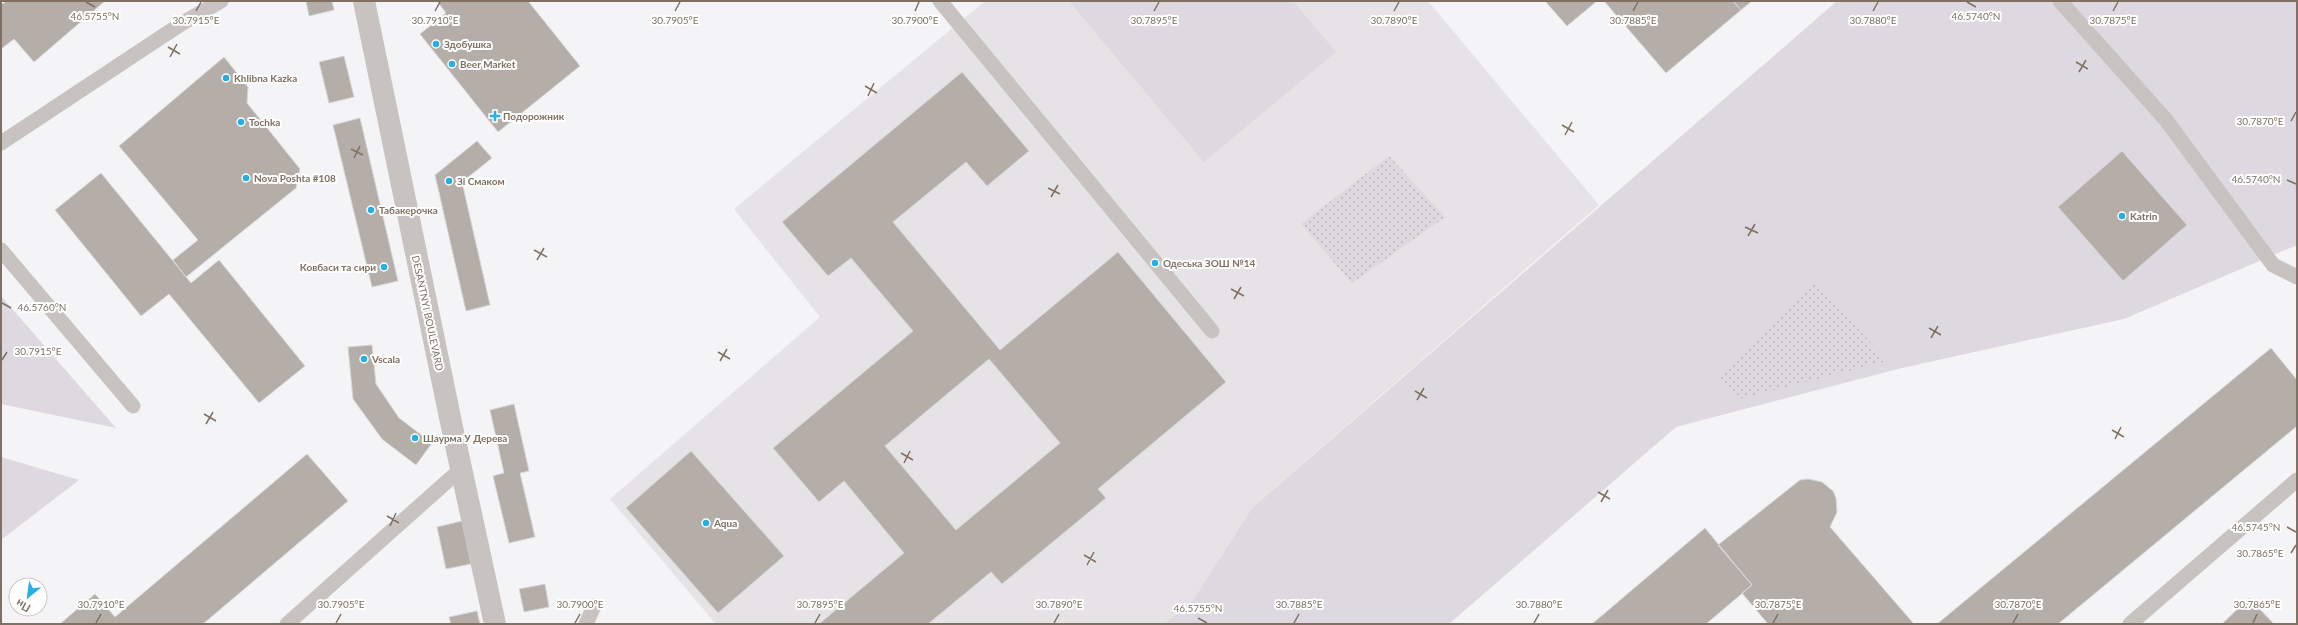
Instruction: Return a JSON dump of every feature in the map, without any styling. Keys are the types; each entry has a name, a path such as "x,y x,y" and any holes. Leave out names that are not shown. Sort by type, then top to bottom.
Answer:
{"street":[{"name":"DESANTNYI BOULEVARD","path":"364,1 461,469 495,624"}],"lane":[{"path":"1,143 181,24 221,1"},
{"path":"940,1 1212,331"},
{"path":"2060,1 2166,120 2273,265 2297,277"},
{"path":"1,250 133,406"},
{"path":"287,624 461,469"},
{"path":"2130,624 2297,480"},
{"path":"586,624 594,606"}],"shaded area":[{"name":"Одеська ЗОШ №14","path":"985,1 1428,1 1599,205 1252,508 1193,600 1164,624 716,624 610,499 820,317 734,209"},
{"path":"1069,1 1293,1 1336,52 1204,162"},
{"path":"1837,1 2297,1 2297,245 2124,319 1902,368 1676,427 1449,624 1164,624 1193,600 1252,508"},
{"path":"1389,156 1445,217 1352,283 1301,224"},
{"path":"1816,282 1887,361 1739,399 1718,377"},
{"path":"1,296 116,428 1,404"},
{"path":"1,457 79,480 1,540"}],"building":[{"path":"6,1 105,1 34,62 14,39 1,49 1,5"},
{"path":"306,1 332,1 334,10 309,16"},
{"path":"437,1 528,1 580,66 498,132 420,34 446,13"},
{"path":"1545,1 1597,1 1567,26"},
{"path":"1604,1 1733,1 1741,10 1666,73"},
{"path":"1733,1 1752,1 1741,10"},
{"path":"344,56 354,97 329,103 319,62"},
{"path":"224,57 248,87 247,103 300,169 296,188 186,277 173,260 198,240 119,146"},
{"path":"962,72 1029,151 987,186 966,162 893,222 1000,350 1118,252 1226,382 1098,489 1106,498 1002,584 991,572 928,624 819,624 904,553 844,481 819,502 773,448 913,331 851,258 828,276 782,222","holes":["989,359 1060,443 956,530 885,446"]},
{"path":"360,118 398,281 372,287 333,125"},
{"path":"477,141 492,158 462,182 490,305 466,311 435,175"},
{"name":"Katrin","path":"2122,151 2187,225 2123,281 2058,207"},
{"path":"101,173 191,283 219,260 305,366 259,403 169,294 141,316 55,210"},
{"path":"372,345 376,384 399,418 432,443 416,465 382,439 353,399 348,347"},
{"path":"2271,348 2297,380 2297,426 2058,624 1937,624"},
{"path":"514,404 529,471 520,473 535,537 509,543 493,476 504,473 490,410"},
{"path":"691,451 784,556 718,613 626,508"},
{"path":"307,454 348,501 203,624 60,624 95,594 115,617"},
{"path":"1808,479 1822,482 1833,491 1836,498 1837,512 1830,527 1914,624 1768,624 1742,593 1752,585 1718,545 1800,480"},
{"path":"462,521 471,564 446,569 437,527"},
{"path":"1705,528 1752,585 1706,624 1592,624"},
{"path":"545,584 549,607 524,612 519,589"},
{"path":"2249,598 2274,624 2222,624"},
{"path":"477,611 480,624 451,624 449,617"}],"place":[{"name":"Здобушка","path":"436,44"},
{"name":"Beer Market","path":"452,64"},
{"name":"Khlibna Kazka","path":"226,78"},
{"name":"Подорожник","path":"495,116"},
{"name":"Tochka","path":"241,122"},
{"name":"Nova Poshta #108","path":"246,178"},
{"name":"Зі Смаком","path":"449,181"},
{"name":"Табакерочка","path":"371,210"},
{"name":"Katrin","path":"2122,216"},
{"name":"Одеська ЗОШ №14","path":"1155,263"},
{"name":"Ковбаси та сири","path":"384,267"},
{"name":"Vscala","path":"364,359"},
{"name":"Шаурма У Дерева","path":"415,438"},
{"name":"Aqua","path":"706,523"}]}
